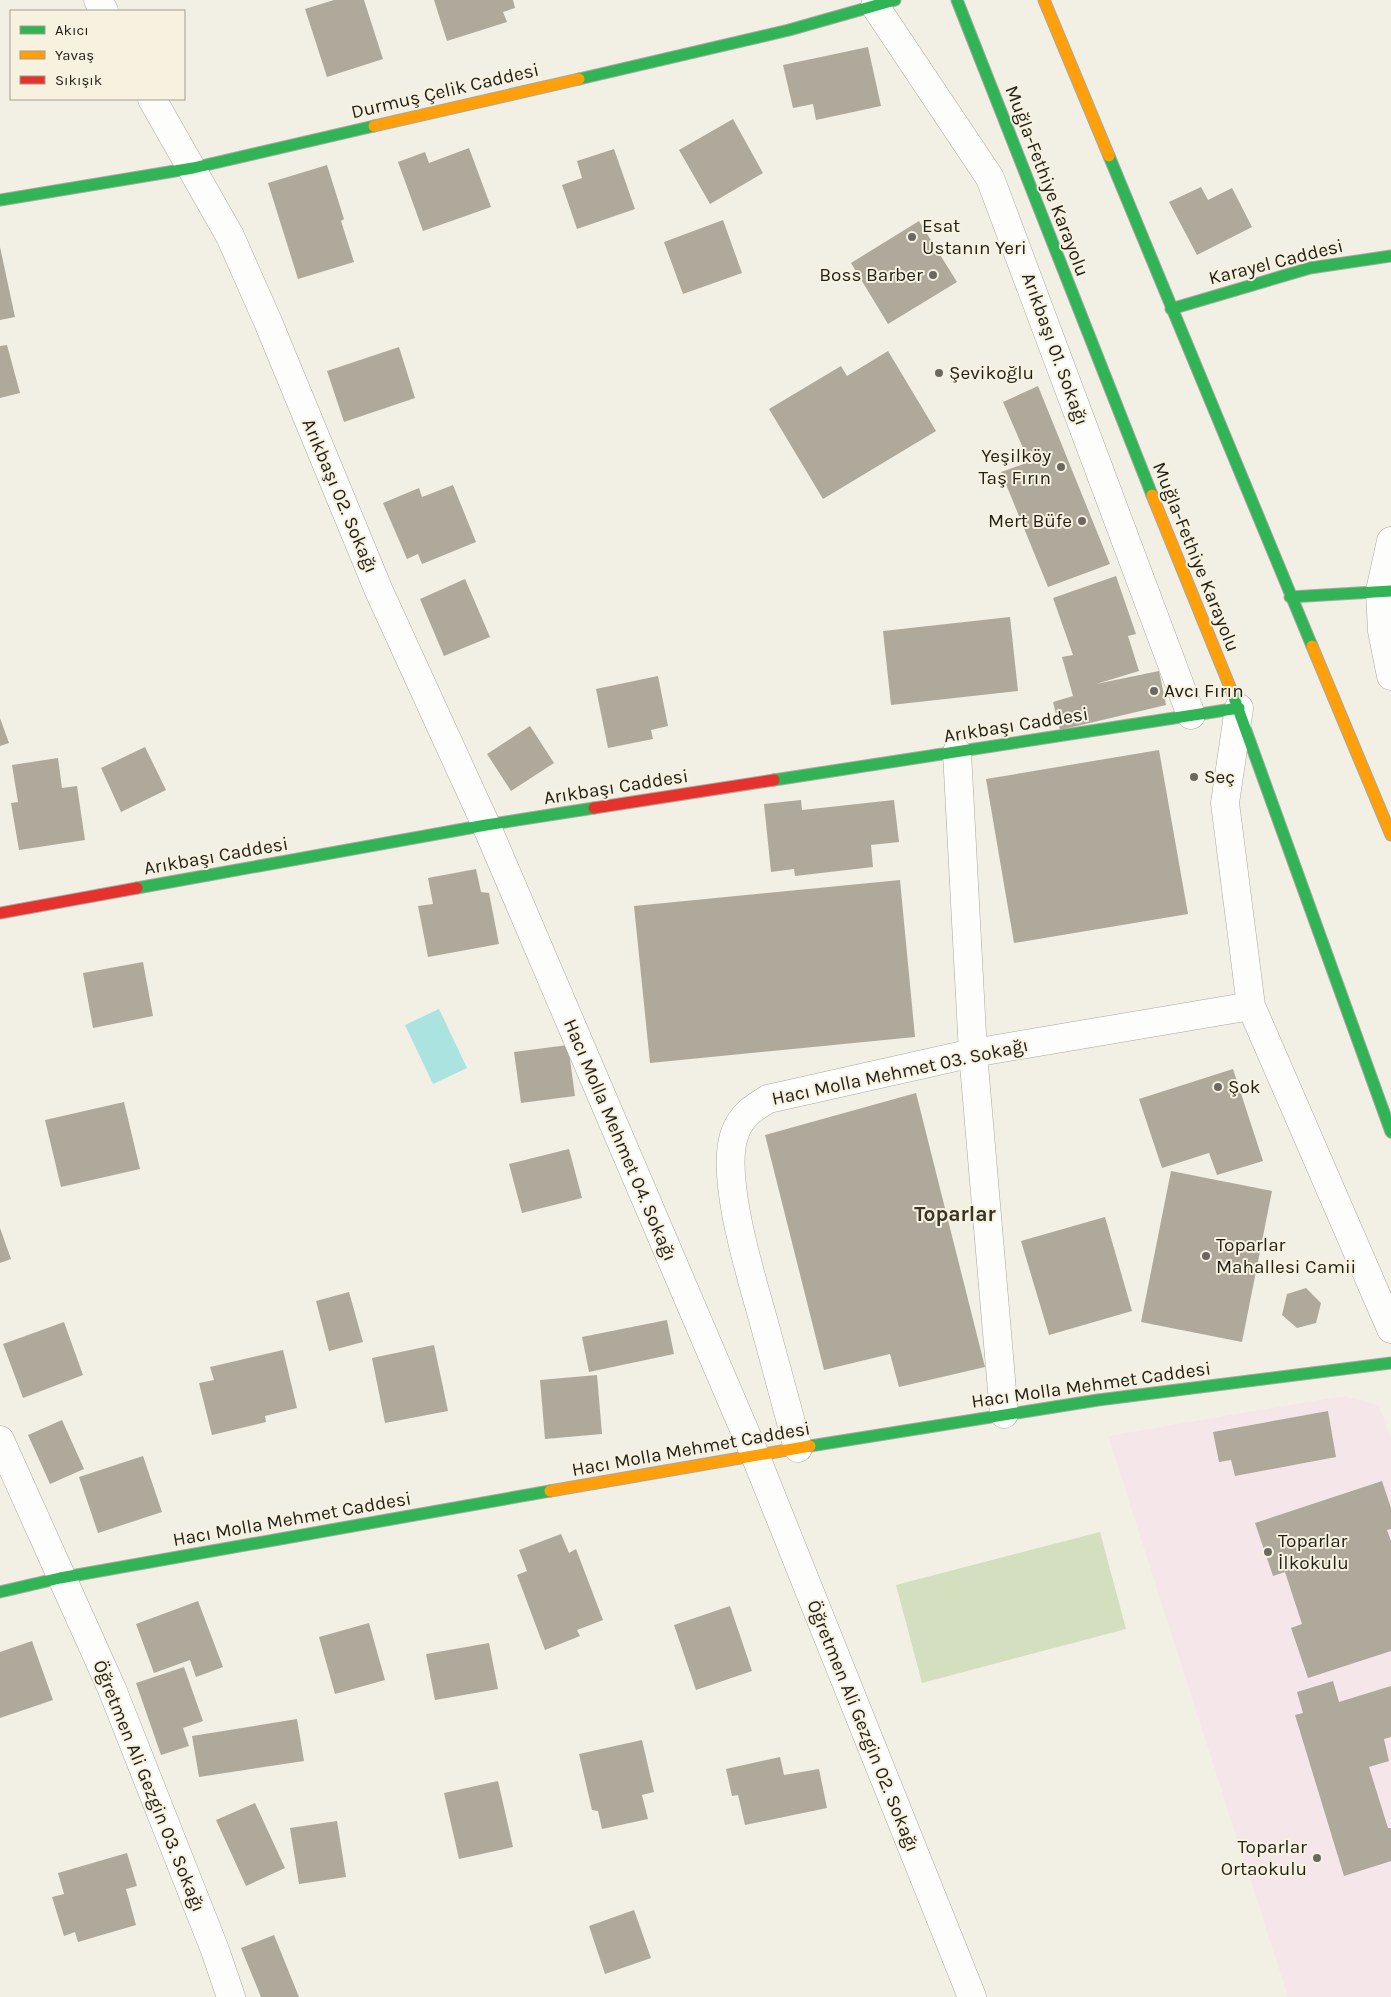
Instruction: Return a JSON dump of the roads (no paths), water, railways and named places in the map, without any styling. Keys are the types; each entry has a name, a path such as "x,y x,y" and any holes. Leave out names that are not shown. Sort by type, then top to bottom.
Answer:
{"main road":[{"name":"Muğla-Fethiye Karayolu","path":"957,0 1129,438 1239,708 1391,1132"},
{"path":"1044,0 1391,836"},
{"name":"Durmuş Çelik Caddesi","path":"0,200 193,168 789,30 885,3"},
{"name":"Karayel Caddesi","path":"1172,309 1310,268 1391,256"},
{"path":"1290,596 1385,591"},
{"name":"Arıkbaşı Caddesi","path":"0,913 486,826 1239,708"},
{"name":"Hacı Molla Mehmet Caddesi","path":"0,1592 60,1578 755,1455 1004,1414 1173,1390 1391,1363"}],"street":[{"name":"Arıkbaşı 01. Sokağı","path":"885,3 990,178 1191,715"},
{"name":"Arıkbaşı 02. Sokağı","path":"153,100 230,236 268,322 379,590 486,826"},
{"path":"1391,541 1382,631 1391,676"},
{"path":"1239,708 1225,803 1251,1006 1391,1329"},
{"path":"957,752 973,1053 1004,1414"},
{"name":"Hacı Molla Mehmet 04. Sokağı","path":"486,826 755,1455"},
{"name":"Hacı Molla Mehmet 03. Sokağı","path":"798,1448 742,1241 733,1185 731,1158 734,1134 746,1113 768,1099 973,1053 1251,1006"},
{"name":"Öğretmen Ali Gezgin 03. Sokağı","path":"0,1440 60,1578 112,1689 215,1950 231,1997"},
{"name":"Öğretmen Ali Gezgin 02. Sokağı","path":"755,1455 972,1997"}],"water":[{"path":"439,1009 467,1068 433,1084 405,1025"}],"place":[{"name":"Esat Ustanın Yeri","path":"912,237"},
{"name":"Boss Barber","path":"933,275"},
{"name":"Şevikoğlu","path":"939,373"},
{"name":"Yeşilköy Taş Fırın","path":"1061,467"},
{"name":"Mert Büfe","path":"1082,521"},
{"name":"Avcı Fırın","path":"1154,691"},
{"name":"Seç","path":"1194,777"},
{"name":"Şok","path":"1218,1087"},
{"name":"Toparlar Mahallesi Camii","path":"1206,1256"},
{"name":"Toparlar İlkokulu","path":"1268,1552"},
{"name":"Toparlar Ortaokulu","path":"1317,1858"}],"district":[{"name":"Toparlar","path":"955,1214"}]}
